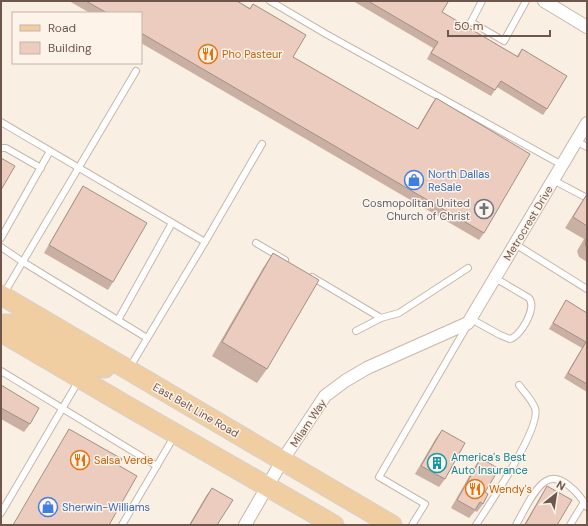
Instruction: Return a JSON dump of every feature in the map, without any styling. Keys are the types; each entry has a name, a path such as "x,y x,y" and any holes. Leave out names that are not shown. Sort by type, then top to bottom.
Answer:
{"main road":[{"name":"East Belt Line Road","path":"2,296 392,525"},
{"path":"1,324 23,324 49,341 97,367 128,370"},
{"path":"1,332 334,525"}],"street":[{"path":"544,1 587,27"},
{"name":"Metrocrest Drive","path":"469,321 553,180 562,166 582,144 587,123"},
{"name":"Milam Way","path":"245,525 282,461 325,396 345,381 367,368 469,321"}],"lane":[{"path":"270,1 562,166"},
{"path":"482,1 471,22 504,41 526,1"},
{"path":"2,296 136,71"},
{"path":"1,122 205,242"},
{"path":"128,370 262,144"},
{"path":"1,148 6,148 41,168"},
{"path":"1,238 50,151"},
{"path":"553,180 587,198"},
{"path":"118,320 172,223"},
{"path":"256,243 290,264"},
{"path":"515,244 587,289"},
{"path":"1,248 147,338"},
{"path":"356,331 381,318 399,312 468,268"},
{"path":"303,271 381,318"},
{"path":"412,525 425,504 379,477 469,321 510,339 516,336 529,316 532,306 531,300 495,278"},
{"path":"1,371 157,466"},
{"path":"1,513 80,378"},
{"path":"476,525 530,436 536,418 535,408 519,384"},
{"path":"122,525 176,434"},
{"path":"516,525 537,489 546,481 556,479 567,483 585,504 570,525"}],"building":[{"path":"86,1 237,1 250,9 253,4 306,35 293,57 418,129 436,98 530,154 484,233 142,34 142,12 105,12"},
{"path":"368,1 446,1 448,2 442,12 518,57 522,49 567,76 547,109 501,81 495,90 431,53 438,42"},
{"path":"1,158 15,166 1,190"},
{"path":"83,186 147,223 113,282 49,245"},
{"path":"587,194 587,226 573,217"},
{"path":"587,237 587,247 586,247 585,241"},
{"path":"273,253 319,280 267,369 222,342"},
{"path":"566,300 587,313 587,384 568,373 586,342 553,323"},
{"path":"1,385 39,408 30,424 1,408"},
{"path":"69,429 122,459 118,465 137,476 109,525 13,525"},
{"name":"America's Best Auto Insurance","path":"442,430 465,443 445,479 421,466"},
{"name":"Wendy's","path":"481,458 499,469 485,492 488,494 483,504 480,502 475,510 457,500"},
{"path":"547,486 572,500 557,525 525,525"},
{"path":"212,488 233,500 217,525 190,525"}],"place":[{"name":"Pho Pasteur","path":"208,54"},
{"name":"North Dallas ReSale","path":"414,180"},
{"name":"Cosmopolitan United Church of Christ","path":"484,209"},
{"name":"Salsa Verde","path":"80,460"},
{"name":"America's Best Auto Insurance","path":"437,463"},
{"name":"Wendy's","path":"475,489"},
{"name":"Sherwin-Williams","path":"48,507"}]}
